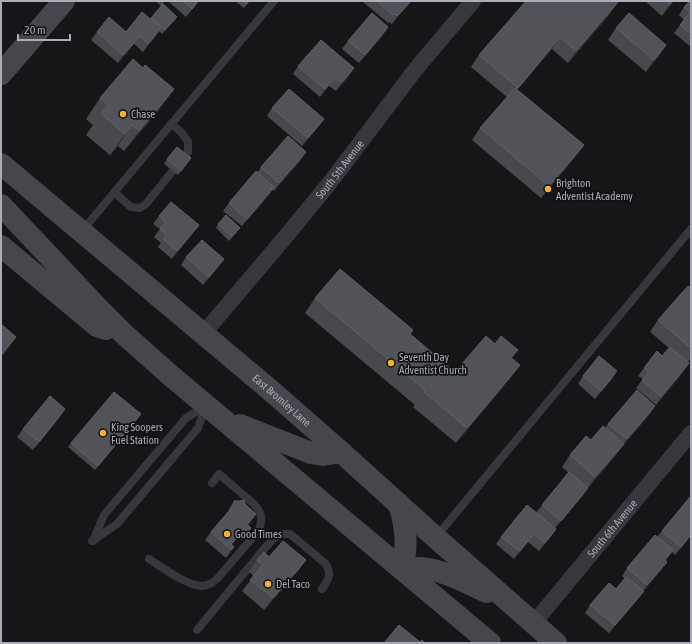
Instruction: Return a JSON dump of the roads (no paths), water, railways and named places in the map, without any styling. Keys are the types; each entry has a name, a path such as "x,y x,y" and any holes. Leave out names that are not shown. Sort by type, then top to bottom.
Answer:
{"main road":[{"path":"1,74 64,1"},
{"name":"East Bromley Lane","path":"1,164 341,452 556,643"},
{"path":"1,205 125,335 214,412 490,643"},
{"path":"1,246 97,326 125,335"},
{"path":"214,412 311,453 323,455 341,452"},
{"path":"399,504 404,524 406,542 402,569"},
{"path":"402,569 417,567 446,573 509,602"}],"street":[{"name":"South 5th Avenue","path":"203,334 328,186 415,70 473,1"},
{"name":"South 6th Avenue","path":"533,624 691,433"}],"lane":[{"path":"82,232 274,1"},
{"path":"114,192 132,207 140,208 146,204 188,152 188,142 182,133 171,124"},
{"path":"435,537 691,229"},
{"path":"214,412 198,428 117,524 92,542 104,515 186,418 214,412"},
{"path":"149,558 187,582 203,586 210,584 216,579 258,530 261,523 261,515 254,504 219,474 212,483"},
{"path":"197,630 264,549 274,538 282,534 290,534 326,564 329,570 329,577 322,589"}],"place":[{"name":"Chase","path":"123,114"},
{"name":"Brighton Adventist Academy","path":"548,189"},
{"name":"Seventh Day Adventist Church","path":"391,363"},
{"name":"King Soopers Fuel Station","path":"103,433"},
{"name":"Good Times","path":"227,534"},
{"name":"Del Taco","path":"268,584"}]}
